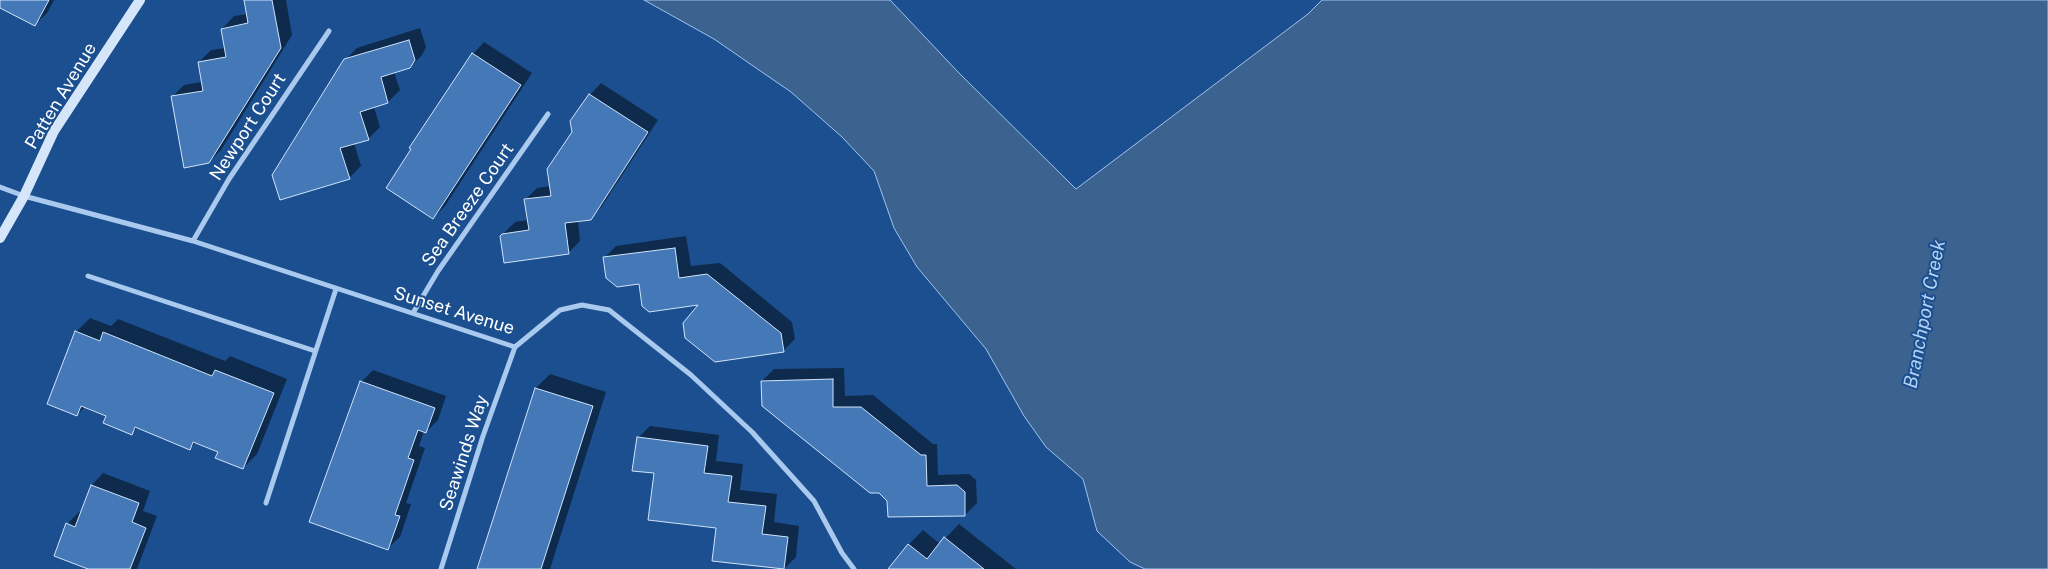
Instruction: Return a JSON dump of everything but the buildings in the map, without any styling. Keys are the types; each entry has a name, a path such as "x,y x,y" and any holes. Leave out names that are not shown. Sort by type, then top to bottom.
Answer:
{"street":[{"name":"Patten Avenue","path":"0,238 24,196 54,131 140,0"},
{"name":"Newport Court","path":"193,241 229,179 328,31"},
{"name":"Sea Breeze Court","path":"413,313 438,271 548,114"},
{"name":"Sunset Avenue","path":"0,187 24,196 193,241 515,347 560,310 582,304 609,310 691,375 752,432 814,501 842,553 854,569"},
{"path":"88,276 316,351"},
{"path":"266,503 336,289"},
{"name":"Seawinds Way","path":"441,569 483,436 515,347"}],"water":[{"name":"Branchport Creek","path":"644,0 890,0 959,73 1076,189 1308,14 1322,0 2048,0 2048,569 1145,569 1130,562 1097,531 1083,479 1046,447 1024,416 986,349 917,267 894,228 874,171 842,137 791,92 714,39"}]}
